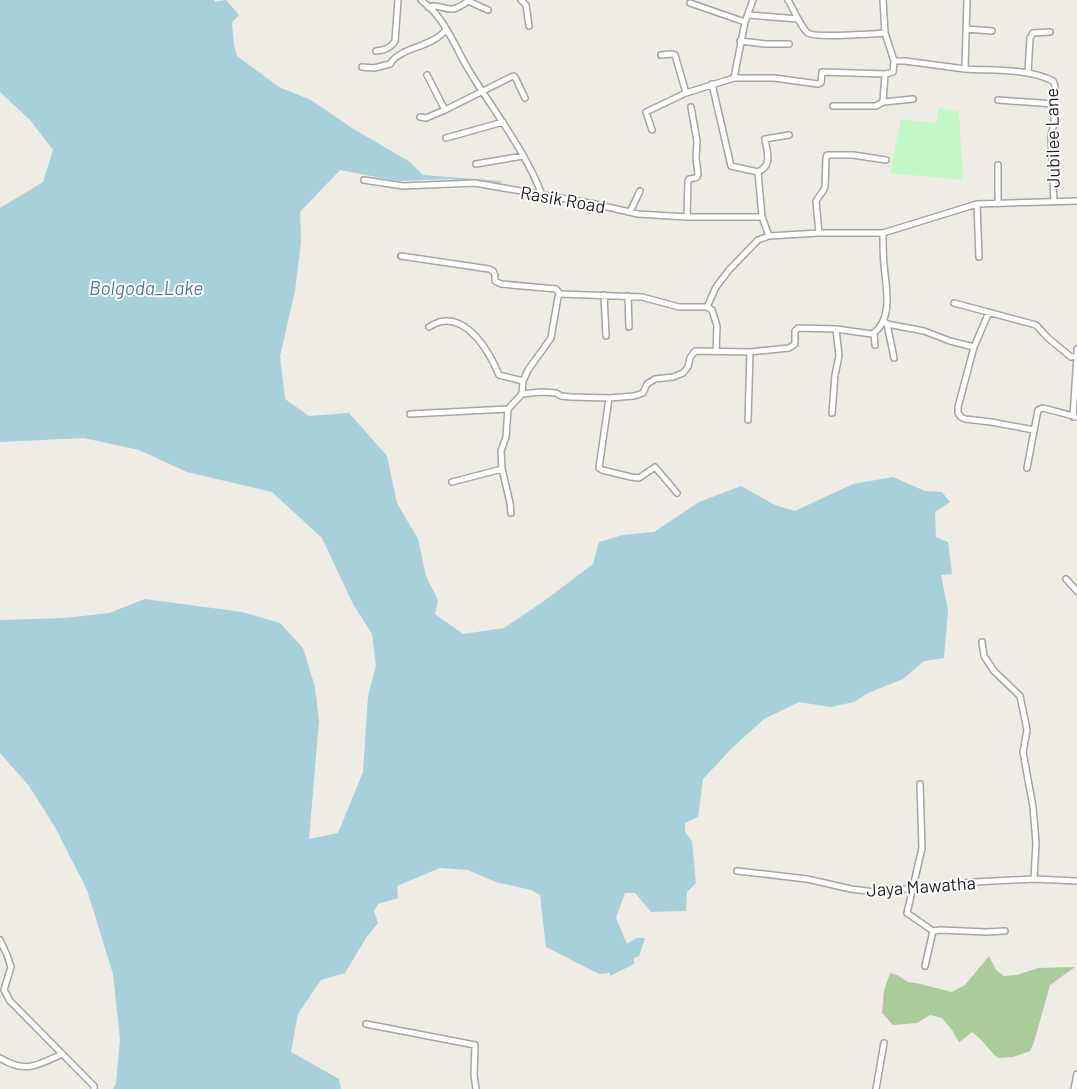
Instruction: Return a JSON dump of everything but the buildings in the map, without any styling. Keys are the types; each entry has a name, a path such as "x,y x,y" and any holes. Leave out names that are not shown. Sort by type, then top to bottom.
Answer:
{"street":[{"path":"376,51 386,49 395,41 398,0"},
{"path":"420,0 435,13 446,30 470,73 503,122 530,168 542,195"},
{"path":"521,0 526,5 528,26"},
{"path":"734,78 740,41 753,0"},
{"path":"788,0 806,32 813,35 885,33"},
{"path":"652,130 646,112 686,92 734,78 774,78 818,84 820,83 822,72 885,74 893,72 894,61 885,33 883,0"},
{"path":"965,69 967,0"},
{"path":"428,7 432,5 453,9 462,6 468,1 488,10"},
{"path":"690,3 745,22"},
{"path":"748,15 798,19"},
{"path":"966,29 992,31"},
{"path":"362,67 374,68 390,64 400,53 432,41 446,30"},
{"path":"1028,73 1030,38 1033,33 1050,32"},
{"path":"740,41 789,44"},
{"path":"661,56 674,55 686,92"},
{"name":"Jubilee Lane","path":"894,61 965,69 1028,73 1053,80 1055,86 1054,124 1051,136 1054,202"},
{"path":"882,102 885,74"},
{"path":"427,75 445,110"},
{"path":"420,117 426,118 445,110 514,76 525,98"},
{"path":"712,84 731,166 758,172 764,169 768,161 765,139 789,135"},
{"path":"832,106 876,106 882,102 913,99"},
{"path":"998,100 1054,104"},
{"path":"687,217 688,181 689,179 696,178 698,174 697,142 691,107"},
{"path":"446,138 503,122"},
{"path":"820,232 816,201 825,187 827,155 852,155 886,160"},
{"path":"476,164 523,156"},
{"path":"998,165 998,202"},
{"path":"758,172 762,217 768,236"},
{"name":"Rasik Road","path":"364,180 403,186 475,183 595,204 638,214 687,217 762,217"},
{"path":"630,212 640,191"},
{"path":"706,307 716,287 729,270 758,240 768,236 820,232 883,233 977,204 1077,201"},
{"path":"977,204 979,257"},
{"path":"883,233 883,260 887,304 886,323 894,358"},
{"path":"401,256 489,269 495,275 495,281 501,284 556,289 560,294"},
{"path":"560,294 642,297 679,307 706,307 712,310 717,326 716,352"},
{"path":"511,513 502,469 501,451 506,437 508,409 522,394 523,382 528,370 551,338 560,294"},
{"path":"604,295 606,336"},
{"path":"628,296 629,327"},
{"path":"954,303 1036,325 1071,357 1077,356"},
{"path":"989,312 974,347 958,412 965,419 1034,430"},
{"path":"429,327 440,322 454,322 466,328 475,335 493,361 499,375 523,382"},
{"path":"522,394 540,392 556,393 561,396 570,397 609,398 634,396 643,393 647,384 655,379 684,374 690,358 695,352 750,352 789,348 795,344 795,331 798,328 836,328 872,334 886,323"},
{"path":"886,323 924,331 950,341 974,347"},
{"path":"832,412 835,375 839,356 836,328"},
{"path":"874,333 875,345"},
{"path":"1027,468 1038,410 1043,408 1075,417 1077,349"},
{"path":"748,420 750,352"},
{"path":"609,398 599,468 612,473 639,478 655,467 677,494"},
{"path":"410,414 508,409"},
{"path":"452,482 502,469"},
{"path":"1066,578 1077,591"},
{"path":"982,642 984,656 994,671 1020,696 1027,730 1023,752 1033,808 1036,843 1034,879"},
{"path":"920,784 922,848 907,913 933,931 1005,931"},
{"name":"Jaya Mawatha","path":"737,872 807,879 851,890 875,892 974,882 1034,879 1077,881"},
{"path":"925,966 933,931"},
{"path":"0,940 12,967 4,990 10,1001 94,1086 94,1089"},
{"path":"366,1024 475,1045 474,1075 476,1089"},
{"path":"876,1089 884,1043"},
{"path":"0,1058 20,1067 35,1066 62,1054"},
{"path":"1074,1089 1077,1074"}],"green space":[{"path":"939,108 959,112 963,180 890,173 901,119 936,123"},
{"path":"989,956 996,970 1004,976 1017,975 1038,968 1075,967 1050,985 1030,1051 1013,1057 998,1058 972,1032 959,1042 942,1018 930,1015 917,1023 893,1025 882,1013 884,991 890,973 908,982 952,992 965,985"}],"water":[{"name":"Bolgoda_Lake","path":"0,0 214,0 215,2 226,0 239,15 232,22 237,56 279,87 311,100 352,128 410,162 423,175 501,181 501,183 447,179 397,181 340,170 300,212 301,242 295,291 280,356 285,399 309,416 349,413 387,456 397,503 418,539 426,576 438,600 435,614 463,634 504,628 544,601 593,564 599,542 623,535 654,532 699,502 741,486 775,505 795,511 853,484 893,477 925,491 942,492 950,502 935,512 936,537 948,542 952,574 941,575 948,610 944,658 924,661 903,679 868,693 854,702 830,707 799,702 764,719 732,748 703,779 698,817 685,823 685,832 692,841 696,883 687,892 686,911 651,912 635,893 625,893 616,918 627,944 636,938 645,938 639,956 634,958 634,964 610,976 610,973 599,974 546,947 540,895 531,890 496,882 468,870 440,868 397,886 398,898 378,904 374,911 378,923 366,938 345,973 321,980 298,1014 291,1052 339,1079 341,1089 113,1089 116,1084 120,1039 113,974 87,890 55,827 29,786 0,753 0,620 65,618 109,613 145,599 242,612 280,623 303,648 315,687 319,721 309,839 338,833 363,772 368,696 376,666 372,634 353,604 322,538 272,492 187,472 139,450 84,438 0,442 0,208 43,182 53,150 30,120 0,92"}]}
